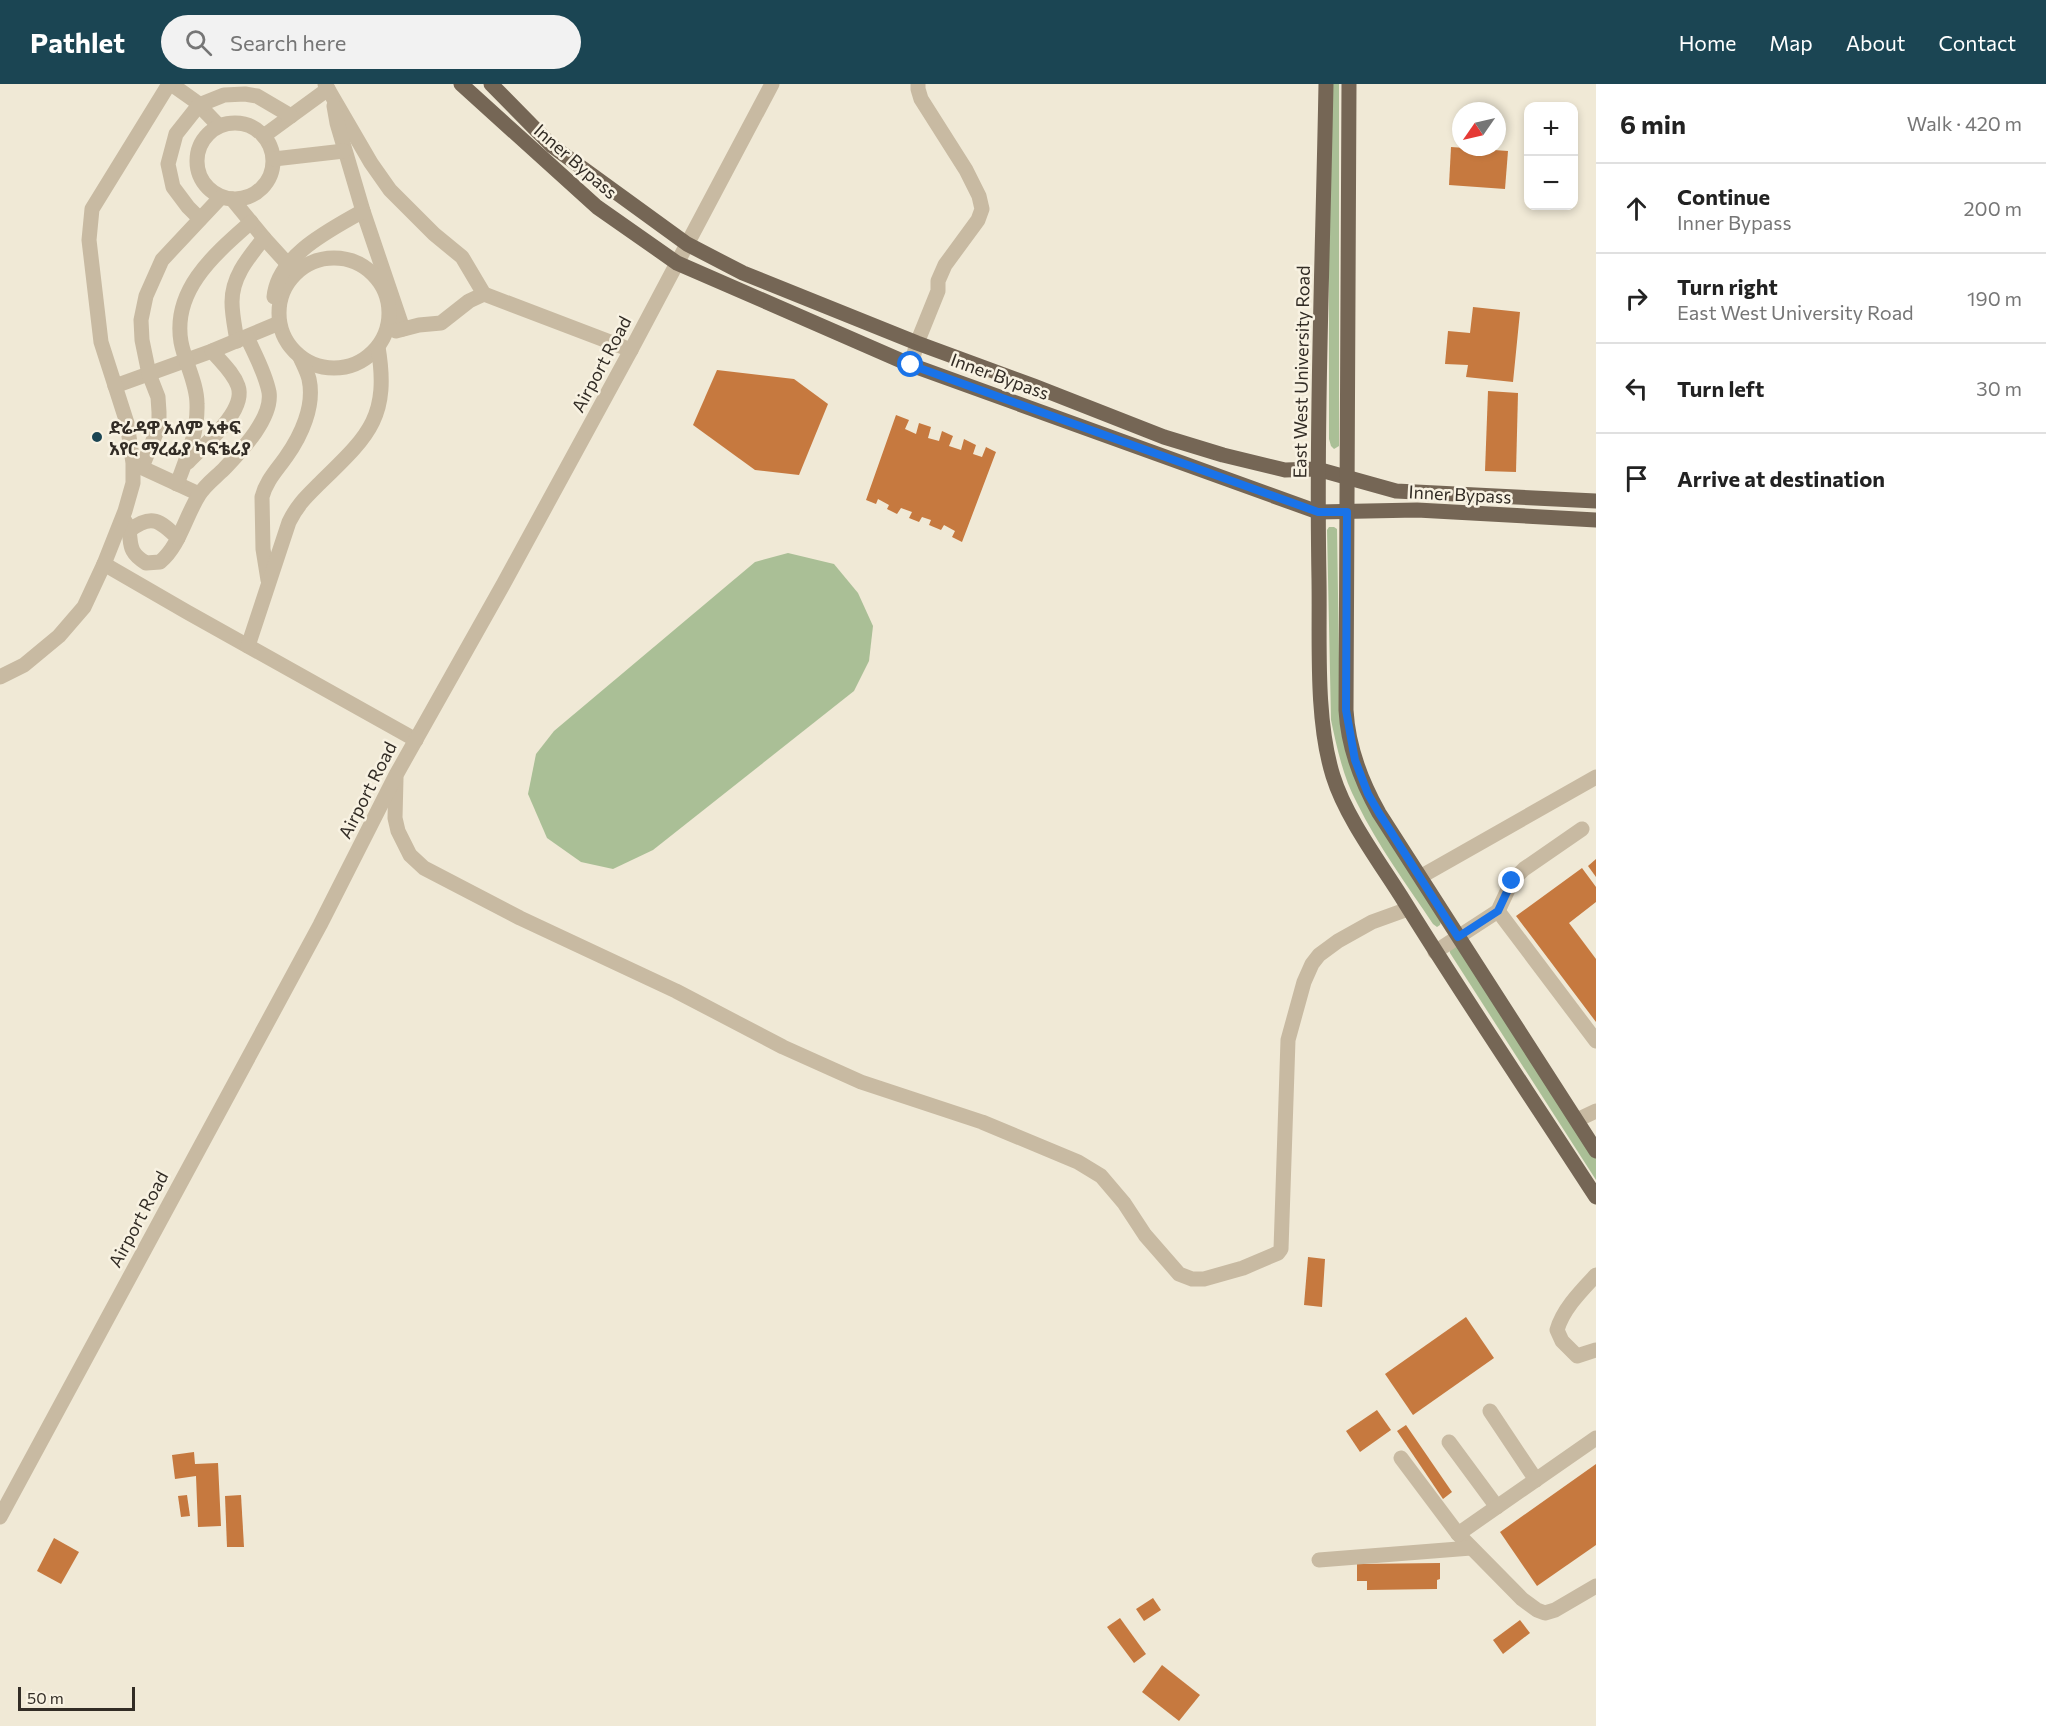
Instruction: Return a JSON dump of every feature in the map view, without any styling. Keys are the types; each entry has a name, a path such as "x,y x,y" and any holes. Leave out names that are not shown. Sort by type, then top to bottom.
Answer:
{"main road":[{"name":"Inner Bypass","path":"461,84 597,207 677,263 911,365 1318,512 1417,510 1596,520"},
{"name":"Inner Bypass","path":"491,84 552,146 687,244 743,273 917,343 1164,437 1222,455 1285,470 1317,469 1396,491 1596,501"},
{"name":"East West University Road","path":"1326,84 1317,469 1321,676 1325,739 1333,777 1343,800 1408,909 1596,1197"},
{"path":"1349,84 1346,710 1355,760 1368,794 1596,1151"}],"street":[{"path":"137,465 128,423 101,342 89,240 92,209 170,84 199,105 219,126"},
{"name":"Airport Road","path":"0,1517 320,925 396,775 631,350 772,84"},
{"path":"911,365 945,265 978,220 982,209 979,195 966,170 921,99 918,84"},
{"path":"265,135 328,89"},
{"path":"328,89 363,211 403,329"},
{"path":"328,89 371,163 390,190 434,234 462,257 484,294 631,350"},
{"path":"200,219 173,187 168,164 176,134 199,105 224,95 245,94 257,96 291,116"},
{"path":"264,238 241,267 236,278 232,302 242,339 265,375 269,394 268,410 259,427 226,467 199,494 172,550 160,562 146,563 132,551 126,524 137,465 159,426 158,397 142,340 141,320 146,296 162,260 200,219 226,198 250,195 264,185 274,159 274,153 265,135 254,128 236,123 219,126 204,137 198,147 197,171 202,182 210,191 226,198 251,222 292,269"},
{"path":"274,159 345,151"},
{"path":"363,211 320,236 292,269 283,291 275,325 300,357 327,368 356,365 368,357 382,341 403,329 441,323 469,301 484,294"},
{"path":"180,476 193,441 197,409 194,385 180,330 184,300 191,286 216,253 251,222"},
{"path":"248,646 296,506 358,446 376,419 382,396 382,341 390,321 386,292 379,279 356,262 342,258 313,261 292,269"},
{"path":"116,386 275,325"},
{"path":"180,476 223,426 238,404 240,396 238,386 231,373 212,351"},
{"path":"269,582 263,549 262,497 273,474 301,432 308,412 309,379 300,357"},
{"path":"137,465 180,476 199,494"},
{"path":"0,677 24,665 59,636 84,606 126,524 152,520 164,525 178,538"},
{"path":"104,564 416,740"},
{"path":"396,775 395,818 398,831 410,855 424,868 519,918 676,991 783,1047 861,1082 982,1122 1078,1162 1101,1176 1124,1203 1145,1235 1179,1275 1192,1279 1204,1279 1243,1268 1278,1253 1281,1249 1288,1040 1304,982 1319,955 1338,941 1372,922 1408,909"},
{"path":"1420,877 1596,777"},
{"path":"1435,952 1498,911 1512,881 1524,869 1582,829"},
{"path":"1498,911 1596,1041"},
{"path":"1577,1120 1596,1111"},
{"path":"1596,1275 1570,1304 1557,1330 1567,1346 1577,1356 1596,1350"},
{"path":"1490,1411 1536,1480"},
{"path":"1458,1534 1596,1438"},
{"path":"1449,1442 1497,1507"},
{"path":"1401,1458 1458,1534 1522,1599 1537,1610 1545,1613 1555,1610 1596,1586"},
{"path":"1319,1560 1471,1548"}],"green space":[{"path":"1329,84 1339,84 1339,446 1334,449 1329,439"},
{"path":"1329,527 1337,529 1339,659 1344,737 1441,921 1437,927 1374,835 1352,793 1341,762 1331,720 1327,530"},
{"path":"788,553 834,564 858,593 873,626 869,661 854,691 653,850 613,869 581,862 547,838 528,794 536,754 554,731 755,562"},
{"path":"1458,946 1596,1158 1596,1180 1450,953 1449,948"}],"building":[{"path":"1451,147 1452,156 1506,156 1506,151 1508,151 1505,189 1449,185"},
{"path":"1473,307 1520,312 1513,382 1466,377 1468,365 1445,364 1448,331 1470,333"},
{"path":"717,370 794,379 828,404 799,475 755,470 693,425"},
{"path":"1488,391 1518,393 1516,472 1485,471"},
{"path":"896,415 909,420 905,429 916,434 919,423 931,427 928,438 939,441 942,431 953,436 949,446 961,450 964,439 976,445 973,454 982,457 986,447 996,452 962,542 952,537 955,531 944,525 941,530 929,525 931,520 922,517 919,522 909,518 912,512 901,508 897,514 887,509 889,505 878,499 876,504 866,500"},
{"path":"1596,859 1596,877 1588,866"},
{"path":"1582,868 1596,887 1596,902 1569,923 1596,959 1596,1022 1516,916"},
{"path":"1308,1257 1325,1259 1322,1307 1304,1305"},
{"path":"1466,1317 1494,1358 1413,1415 1385,1374"},
{"path":"1377,1410 1391,1430 1360,1452 1346,1431"},
{"path":"1406,1425 1452,1492 1443,1499 1397,1431"},
{"path":"194,1452 195,1464 218,1463 221,1526 198,1527 196,1476 175,1479 172,1455"},
{"path":"1596,1464 1596,1545 1537,1586 1500,1532"},
{"path":"187,1495 190,1516 181,1517 178,1496"},
{"path":"241,1495 244,1547 227,1547 225,1496"},
{"path":"54,1538 79,1552 61,1584 37,1571"},
{"path":"1440,1563 1440,1579 1437,1580 1437,1589 1367,1590 1367,1581 1357,1581 1357,1564"},
{"path":"1153,1598 1161,1610 1144,1621 1136,1609"},
{"path":"1120,1618 1146,1654 1134,1663 1107,1627"},
{"path":"1520,1620 1530,1633 1503,1654 1493,1640"},
{"path":"1162,1665 1200,1695 1179,1721 1142,1692"}],"place":[{"name":"ድሬዳዋ አለም አቀፍ አየር ማረፊያ ካፍቴሪያ","path":"97,437"}],"route":[{"path":"911,365 1318,512 1347,512 1346,710 1355,760 1368,794 1458,937 1498,911 1512,881"}]}
